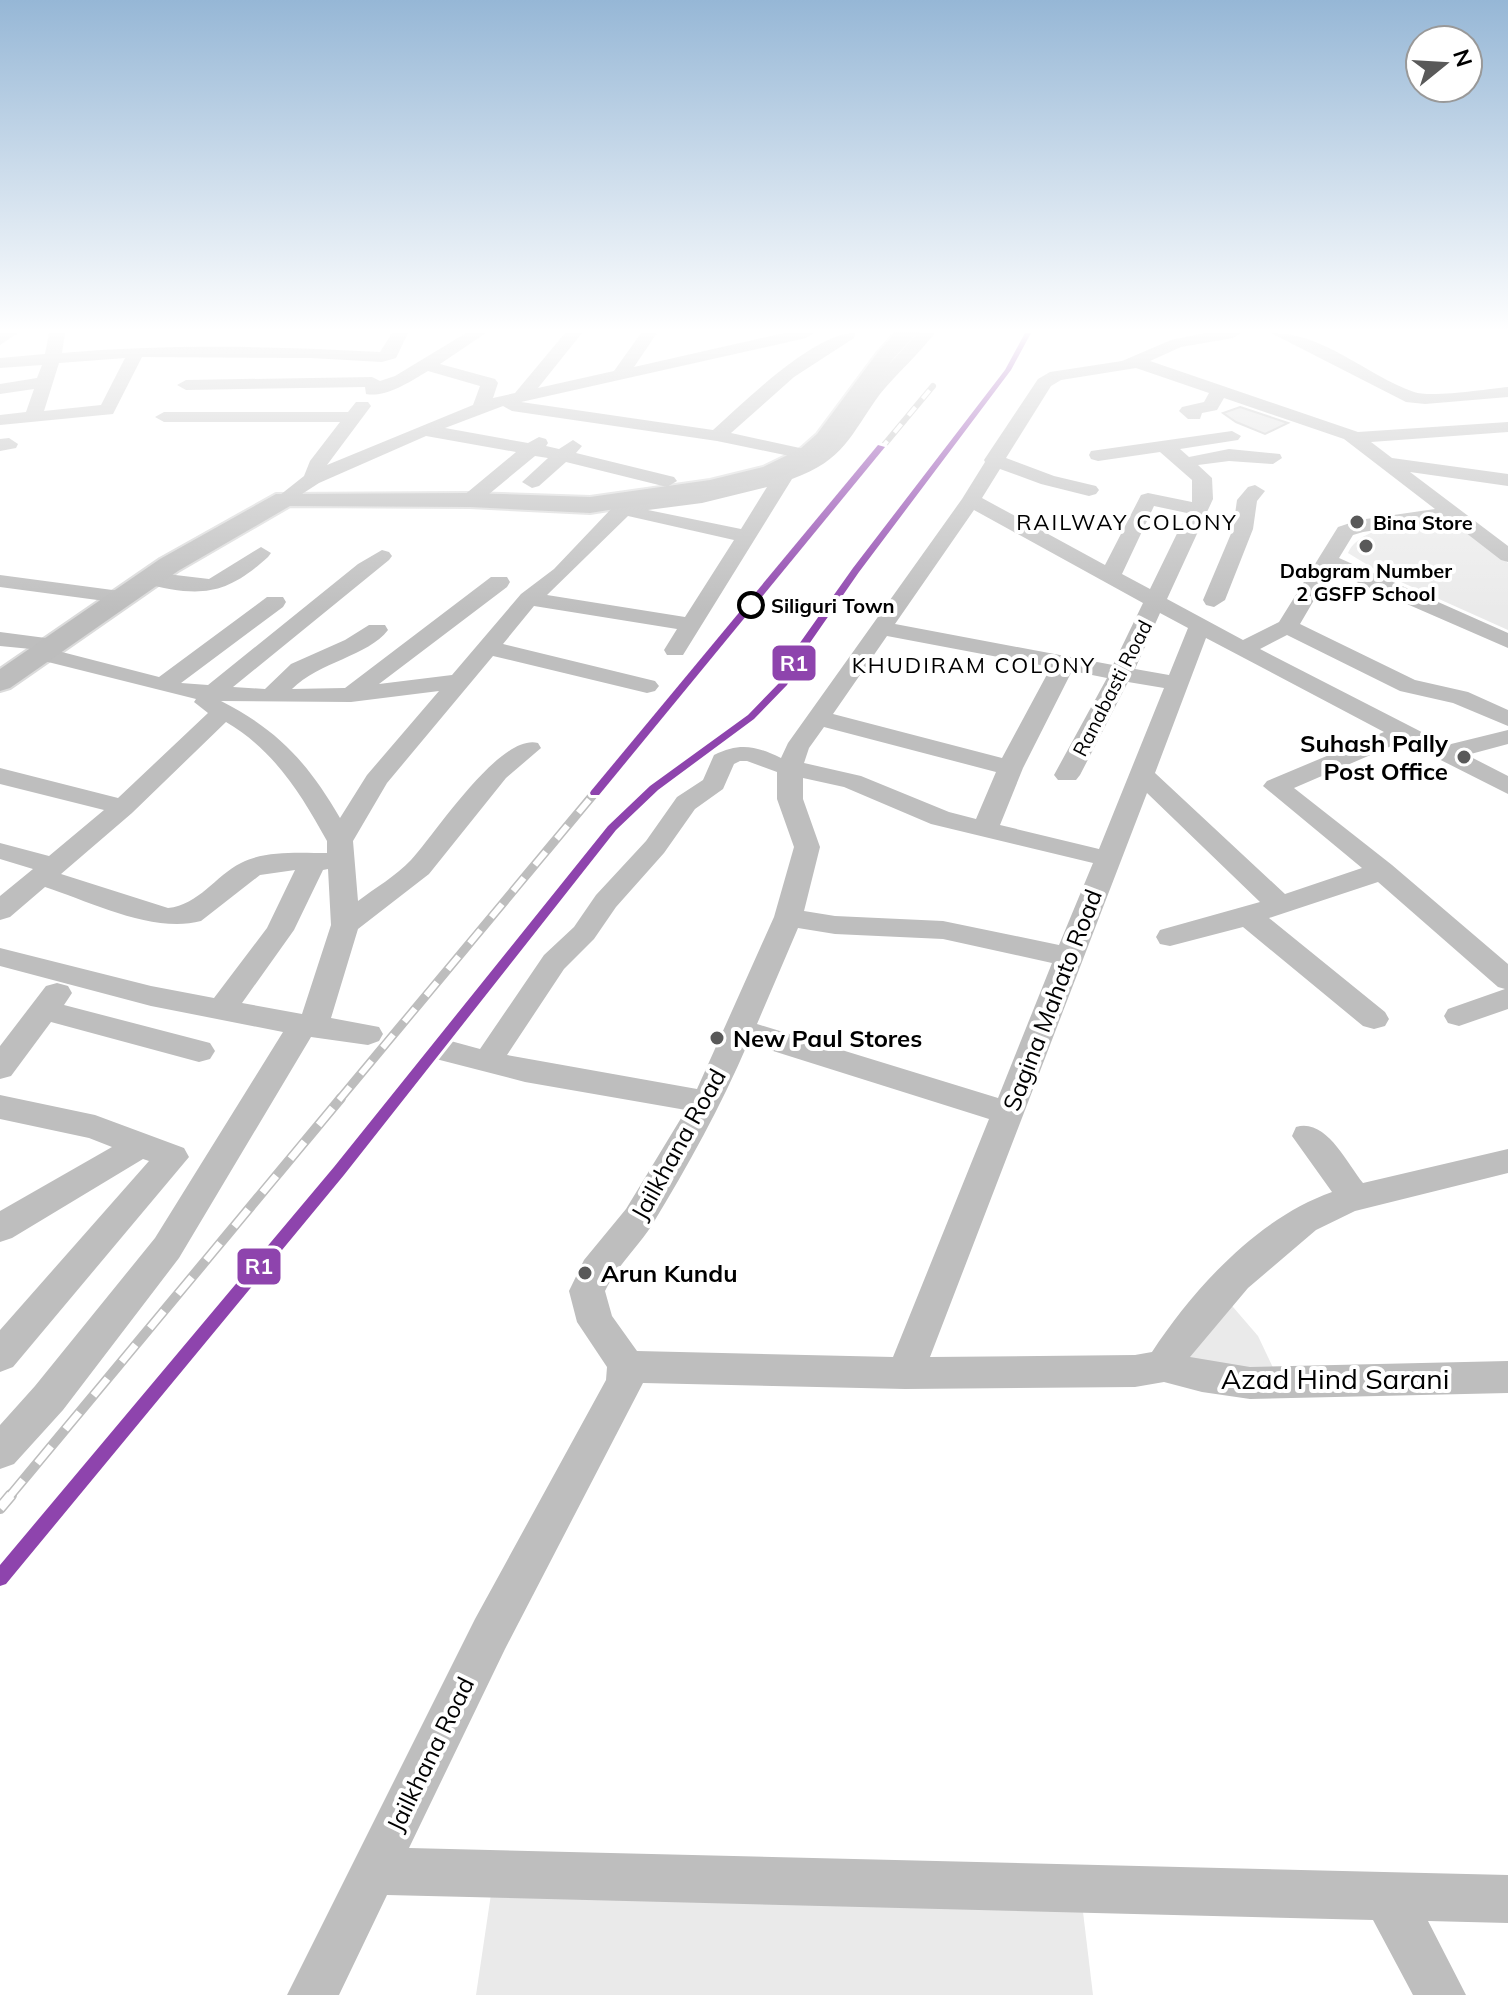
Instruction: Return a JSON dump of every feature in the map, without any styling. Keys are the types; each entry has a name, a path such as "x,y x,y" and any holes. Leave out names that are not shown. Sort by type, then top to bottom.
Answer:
{"main road":[{"path":"0,682 120,597 285,499 470,500 616,507 771,472 796,460 825,439 834,426"}],"street":[{"path":"312,479 319,461 348,426"},
{"path":"285,499 312,479 434,426"},
{"path":"470,500 561,426"},
{"path":"532,482 594,426"},
{"path":"645,426 717,436 802,454"},
{"path":"717,436 728,426"},
{"path":"616,507 730,491 783,477 834,449 850,426"},
{"path":"790,767 797,748 971,500 1016,426"},
{"path":"1321,426 1356,438 1384,463 1508,556"},
{"path":"1356,438 1508,427"},
{"path":"424,430 563,455 667,481"},
{"path":"1098,455 1232,436"},
{"path":"1110,576 1148,499 1202,501 1202,478 1165,446"},
{"path":"1183,461 1229,455 1273,458"},
{"path":"993,460 1048,480 1089,490"},
{"path":"1384,463 1508,480"},
{"path":"675,650 783,477"},
{"name":"Sagina Mahato Road","path":"905,1373 1141,774 1243,529 1251,496 1202,501"},
{"path":"971,500 1156,602 1207,613 1243,649 1508,786"},
{"name":"Ranabasti Road","path":"1067,775 1156,602 1202,501"},
{"path":"616,507 746,536"},
{"path":"222,1009 280,930 376,780 529,599 561,573 612,518 616,507"},
{"path":"1243,649 1287,626 1340,537 1351,529 1451,513"},
{"path":"150,578 212,588 234,577 261,553"},
{"path":"0,911 123,807 218,702 251,658 322,606 356,573 382,556"},
{"path":"1327,561 1508,641"},
{"path":"0,581 120,597"},
{"path":"351,695 499,582"},
{"path":"529,599 690,624"},
{"path":"175,688 275,602"},
{"path":"1287,626 1408,686 1473,701 1508,719"},
{"path":"882,628 1178,684"},
{"path":"271,696 299,669 353,645 377,630"},
{"path":"0,639 46,649 218,702 254,729 283,754 318,800 345,925 308,1025 167,1248 49,1398 0,1452"},
{"path":"487,648 527,655 647,686"},
{"path":"985,828 1010,768 1065,662"},
{"path":"218,702 271,696 351,695 459,681"},
{"path":"818,718 1010,768"},
{"path":"1404,732 1276,786 1382,871 1508,980"},
{"path":"1445,753 1508,737"},
{"path":"345,925 419,868 497,773 529,748"},
{"path":"487,1062 554,962 584,933 606,901 655,847 686,803 714,784 720,765 727,756 751,753 773,764 852,781 940,818 1108,859"},
{"name":"Jailkhana Road","path":"312,1995 490,1634 625,1381 626,1367 620,1354 595,1322 587,1291 597,1270 638,1218 707,1102 788,917 807,847 792,808 790,767"},
{"path":"1141,774 1280,905"},
{"path":"0,776 123,807"},
{"path":"0,851 167,917 191,915 251,868 331,854"},
{"path":"1170,937 1248,916 1382,871"},
{"path":"1248,916 1374,1019"},
{"path":"788,917 835,925 943,930 1069,957"},
{"path":"0,957 151,996 368,1034"},
{"path":"0,1068 70,975"},
{"path":"1459,1016 1508,998"},
{"path":"44,1010 199,1051"},
{"path":"739,1029 1008,1113"},
{"path":"447,1051 487,1062 707,1102"},
{"path":"0,1107 95,1127 172,1157 0,1356"},
{"path":"1308,1136 1355,1197"},
{"path":"0,1228 49,1202 141,1145"},
{"path":"626,1367 905,1373 1135,1371 1164,1366 1197,1317 1265,1252 1309,1217 1355,1197 1508,1161"},
{"name":"Azad Hind Sarani","path":"1164,1366 1202,1376 1250,1383 1508,1377"},
{"path":"372,1871 1508,1899"},
{"path":"1386,1895 1441,1995"}],"shaded area":[{"path":"1452,520 1508,563 1508,630 1381,573 1348,553 1366,535 1379,530"},
{"path":"1227,1300 1258,1336 1277,1376 1192,1363 1186,1346"},
{"path":"491,1894 1083,1912 1093,1995 476,1995"}],"building":[{"path":"1246,426 1282,426 1265,434"}],"railway":[{"path":"810,534 900,426"},
{"path":"601,785 812,532"},
{"path":"339,1100 603,783"},
{"path":"9,1497 341,1098"},
{"path":"0,1508 11,1495"}],"transit line":[{"name":"R1","path":"0,1578 339,1171 612,828 654,788 751,717 784,683 802,647 856,570 965,426"},
{"name":"R1","path":"595,793 881,447"}],"place":[{"name":"Bina Store","path":"1357,522"},
{"name":"Dabgram Number 2 GSFP School","path":"1366,546"},
{"name":"Siliguri Town","path":"751,605"},
{"name":"Suhash Pally Post Office","path":"1464,757"},
{"name":"New Paul Stores","path":"717,1038"},
{"name":"Arun Kundu","path":"585,1273"}],"district":[{"name":"RAILWAY COLONY","path":"1127,522"},
{"name":"KHUDIRAM COLONY","path":"974,665"}]}
